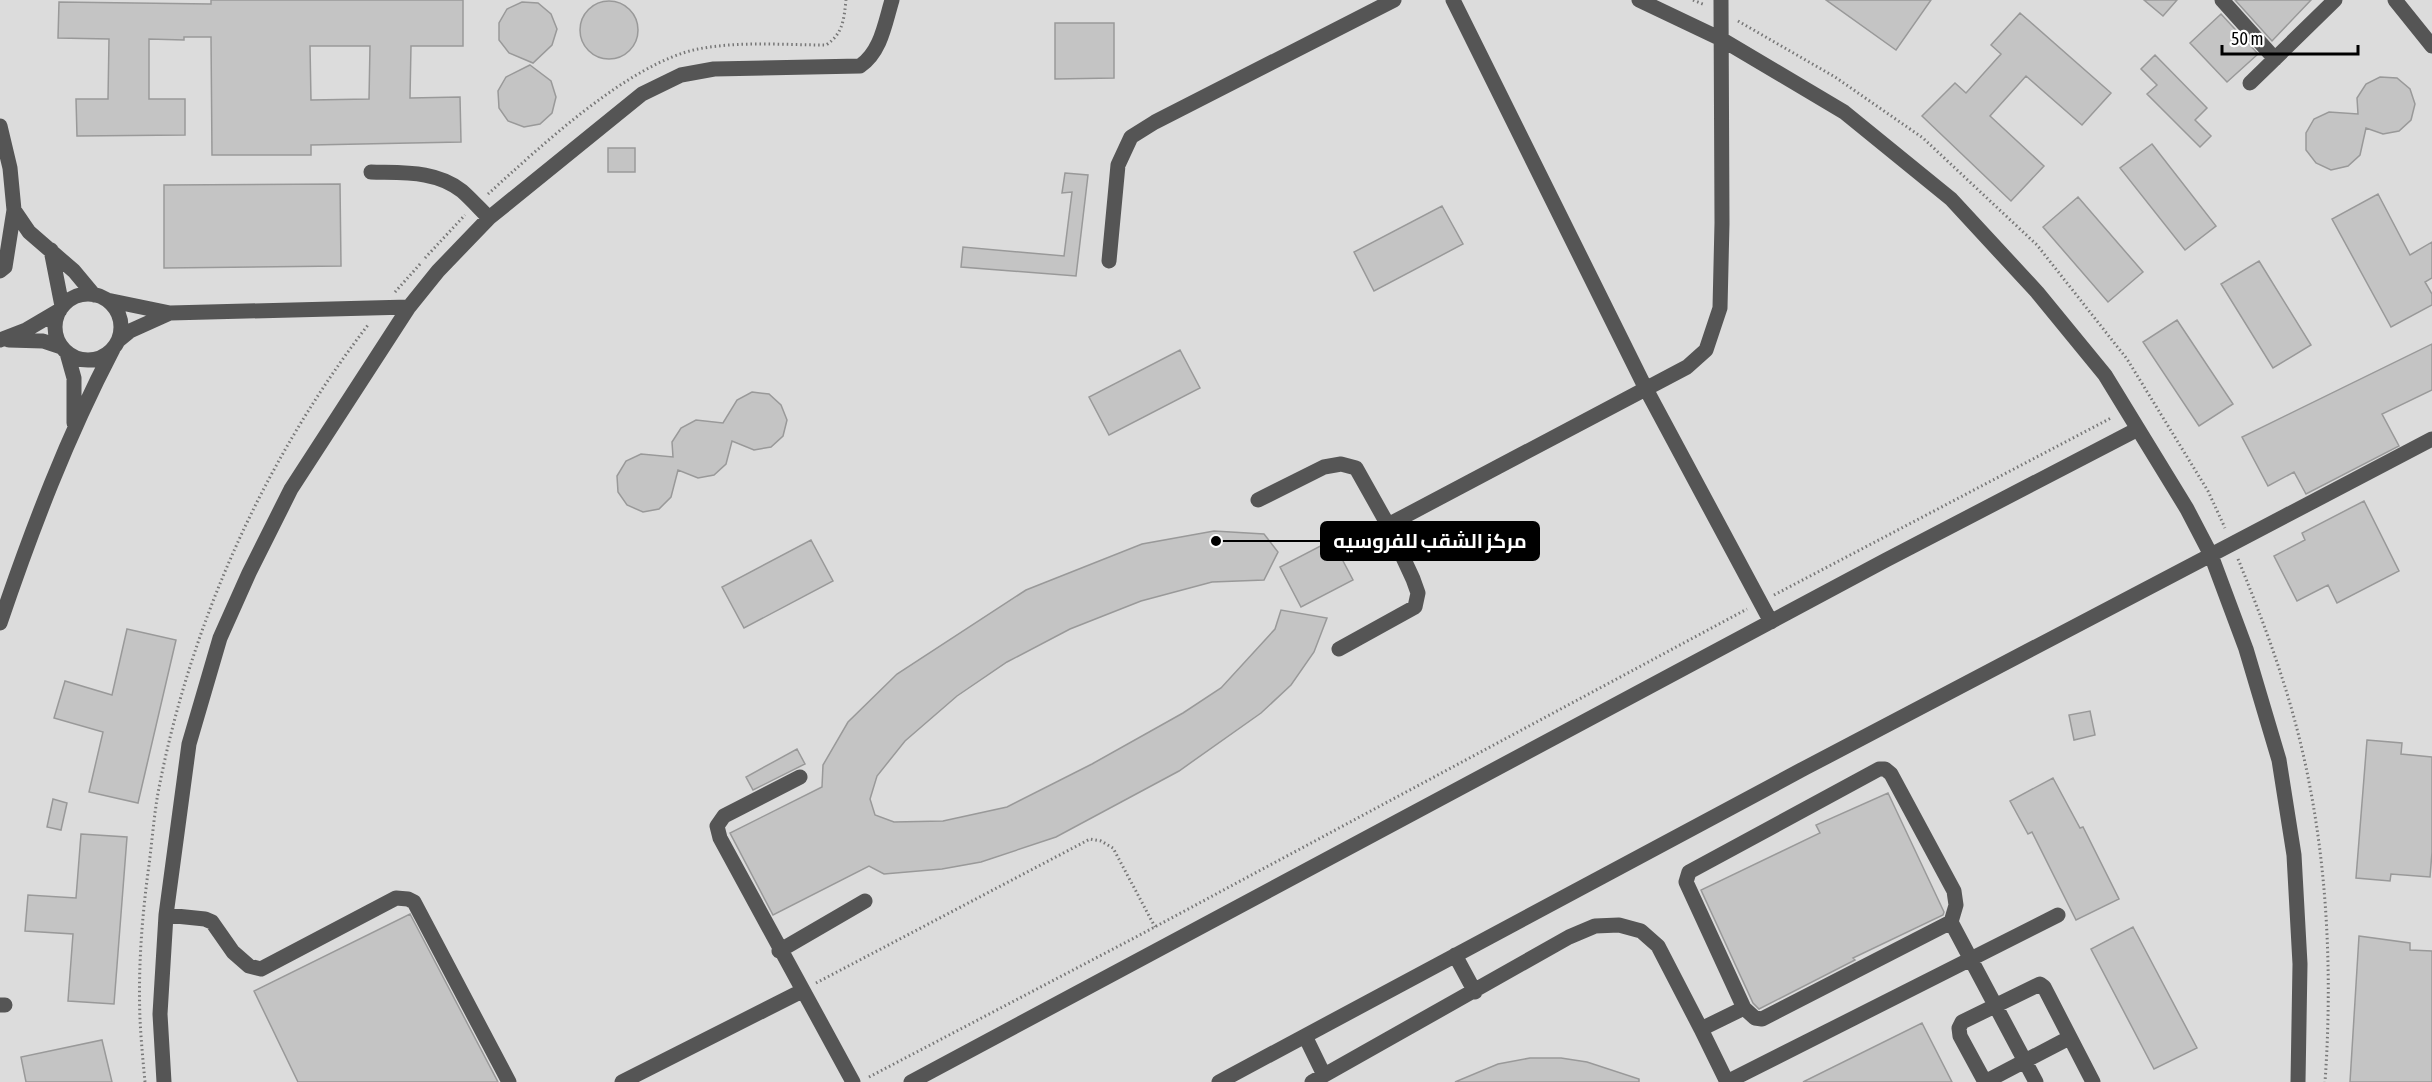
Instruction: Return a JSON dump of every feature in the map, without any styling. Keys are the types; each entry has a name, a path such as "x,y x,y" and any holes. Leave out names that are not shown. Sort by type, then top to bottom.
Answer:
{"lane":[{"path":"164,1082 160,1014 166,915 189,744 220,638 291,489 409,307 438,271 489,218 642,94 681,75 714,69 860,66 869,60 874,52 892,0"},
{"path":"1109,261 1118,165 1131,137 1155,122 1394,0"},
{"path":"1453,0 1646,389 1771,622"},
{"path":"1639,0 1721,39 1844,112 1952,199 2037,292 2105,375 2187,509 2211,555 2246,649 2279,760 2294,855 2300,964 2298,1082"},
{"path":"2222,0 2275,59"},
{"path":"2250,83 2335,0"},
{"path":"2396,0 2432,46"},
{"path":"1388,525 1687,368 1706,350 1720,308 1721,6"},
{"path":"0,126 5,168 14,210 5,267 0,271"},
{"path":"371,172 420,173 438,178 460,190 489,218"},
{"path":"0,623 34,524 74,432 116,345 121,329 120,318 115,308 29,232 14,210"},
{"path":"51,250 61,308 55,329 56,335 64,350 75,392 74,432"},
{"path":"2,340 40,323 71,299 82,294 170,313 409,307"},
{"path":"2,340 43,341 78,359 91,360 103,357 130,331 170,313"},
{"path":"911,1082 1771,622 2138,429"},
{"path":"1219,1082 2432,439"},
{"path":"1258,500 1323,467 1341,464 1356,468 1388,525 1418,592 1415,607 1339,649"},
{"path":"1952,922 1762,1019 1755,1018 1744,1008 1686,882 1689,872 1879,770 1885,770 1891,774 1954,891 1956,906 1952,922 2036,1082"},
{"path":"800,777 724,816 717,826 720,838 779,951 853,1082"},
{"path":"166,915 205,919 212,922 222,938 241,959 249,966 261,969 396,898 408,898 414,902 509,1082"},
{"path":"779,951 865,901"},
{"path":"1305,1036 1318,1079 1569,937 1595,926 1619,925 1641,931 1658,945 1727,1082 2058,915"},
{"path":"1455,956 1475,992"},
{"path":"2069,1038 1985,1082 1960,1036 1959,1028 1962,1022 2040,984 2044,987 2093,1082"},
{"path":"622,1082 802,991"},
{"path":"1701,1029 1744,1008"}],"path":[{"path":"145,1082 140,1018 142,921 158,794 178,708 214,597 248,521 303,418 381,307 452,227 555,136 596,104 661,60 696,50 719,46 826,45 837,38 844,21 846,0"},
{"path":"1693,0 1721,6 1835,77 1923,138 2037,245 2127,359 2208,491 2233,544 2260,616 2300,740 2315,812 2329,982 2325,1082"},
{"path":"859,1082 1155,927 1760,602 2126,410"},
{"path":"802,991 1090,839 1101,841 1113,848 1155,927"}],"shaded area":[{"path":"0,0 2432,0 2432,1082 0,1082"}],"building":[{"path":"211,0 463,0 463,46 411,46 410,98 460,97 461,142 311,145 311,155 212,155 211,37 184,37 184,40 149,39 149,99 185,99 185,135 77,136 76,99 108,99 109,39 58,38 59,2 211,4","holes":["310,46 370,46 369,99 311,100"]},
{"path":"1826,0 1931,0 1896,50"},
{"path":"2144,0 2177,0 2163,16"},
{"path":"2235,0 2311,0 2272,41"},
{"path":"609,1 625,6 633,14 638,30 633,46 625,54 609,59 593,54 585,46 580,30 585,14 593,6"},
{"path":"522,2 538,3 551,14 557,29 552,45 533,63 509,53 499,40 499,23 507,9"},
{"path":"2020,13 2111,93 2082,125 2026,76 1990,116 2044,166 2011,201 1922,116 1955,83 1966,93 2001,54 1991,45"},
{"path":"2221,14 2258,54 2227,82 2190,43"},
{"path":"1055,23 1114,23 1114,78 1055,79"},
{"path":"2155,55 2207,108 2195,120 2211,136 2200,147 2147,94 2157,85 2141,69"},
{"path":"530,65 551,81 556,97 552,113 540,124 524,127 508,121 499,108 498,91 506,77"},
{"path":"2380,77 2397,78 2410,89 2415,104 2411,120 2399,131 2383,134 2366,128 2360,155 2348,166 2331,170 2316,163 2306,150 2306,133 2314,119 2329,112 2358,114 2357,98 2366,84"},
{"path":"2152,144 2216,226 2185,250 2120,168"},
{"path":"608,148 635,148 635,172 608,172"},
{"path":"1065,173 1088,175 1076,276 961,267 963,247 1064,256 1072,192 1062,193"},
{"path":"340,184 341,266 164,268 164,185"},
{"path":"2378,194 2410,255 2432,242 2432,278 2425,282 2432,294 2432,305 2391,327 2332,219"},
{"path":"2078,197 2143,272 2108,302 2043,227"},
{"path":"1442,206 1463,244 1374,291 1354,252"},
{"path":"2259,261 2311,345 2273,368 2221,284"},
{"path":"2177,320 2233,404 2199,426 2143,342"},
{"path":"2432,344 2432,390 2382,414 2399,446 2306,494 2294,472 2268,486 2242,437"},
{"path":"1180,350 1200,388 1109,435 1089,397"},
{"path":"752,392 769,394 781,405 787,420 783,436 771,447 754,450 732,441 726,464 714,475 698,478 678,470 671,497 659,509 643,512 627,505 618,492 617,476 626,461 641,454 673,457 672,442 681,428 696,420 723,423 737,400"},
{"path":"2364,501 2399,571 2337,603 2328,585 2297,601 2274,556 2305,540 2302,533"},
{"path":"1214,531 1264,534 1278,552 1264,580 1212,582 1141,601 1070,629 1007,662 957,696 905,741 877,776 870,799 875,815 894,822 943,821 1007,807 1092,764 1183,713 1221,688 1275,629 1281,610 1327,618 1314,652 1291,685 1261,713 1179,771 1056,837 981,862 942,869 884,874 869,866 773,915 730,833 822,787 823,765 848,722 897,674 1026,590 1142,544"},
{"path":"811,540 833,581 744,628 722,587"},
{"path":"1332,540 1353,580 1301,607 1280,567"},
{"path":"127,629 176,640 138,803 89,792 103,732 54,718 65,681 112,695"},
{"path":"2090,711 2095,735 2074,740 2069,715"},
{"path":"2367,740 2402,743 2401,754 2432,757 2430,877 2391,874 2390,881 2356,878"},
{"path":"797,749 805,764 753,790 746,777"},
{"path":"2053,778 2080,828 2083,827 2119,899 2076,920 2032,832 2028,834 2010,801"},
{"path":"1888,793 1944,912 1943,915 1853,958 1855,960 1759,1009 1753,1003 1701,890 1820,833 1816,825"},
{"path":"53,799 67,803 61,830 47,827"},
{"path":"81,834 127,837 114,1004 68,1001 73,934 25,931 28,895 76,898"},
{"path":"410,914 498,1082 298,1082 254,991"},
{"path":"2133,927 2197,1048 2154,1069 2091,949"},
{"path":"2359,936 2410,943 2410,950 2432,951 2432,1082 2350,1082"},
{"path":"1922,1023 1952,1082 1803,1082"},
{"path":"102,1040 112,1082 26,1082 21,1057"},
{"path":"1530,1058 1561,1058 1587,1062 1639,1079 1639,1082 1455,1082 1498,1064"}],"place":[{"name":"مركز الشقب للفروسيه","path":"1216,541"}]}
